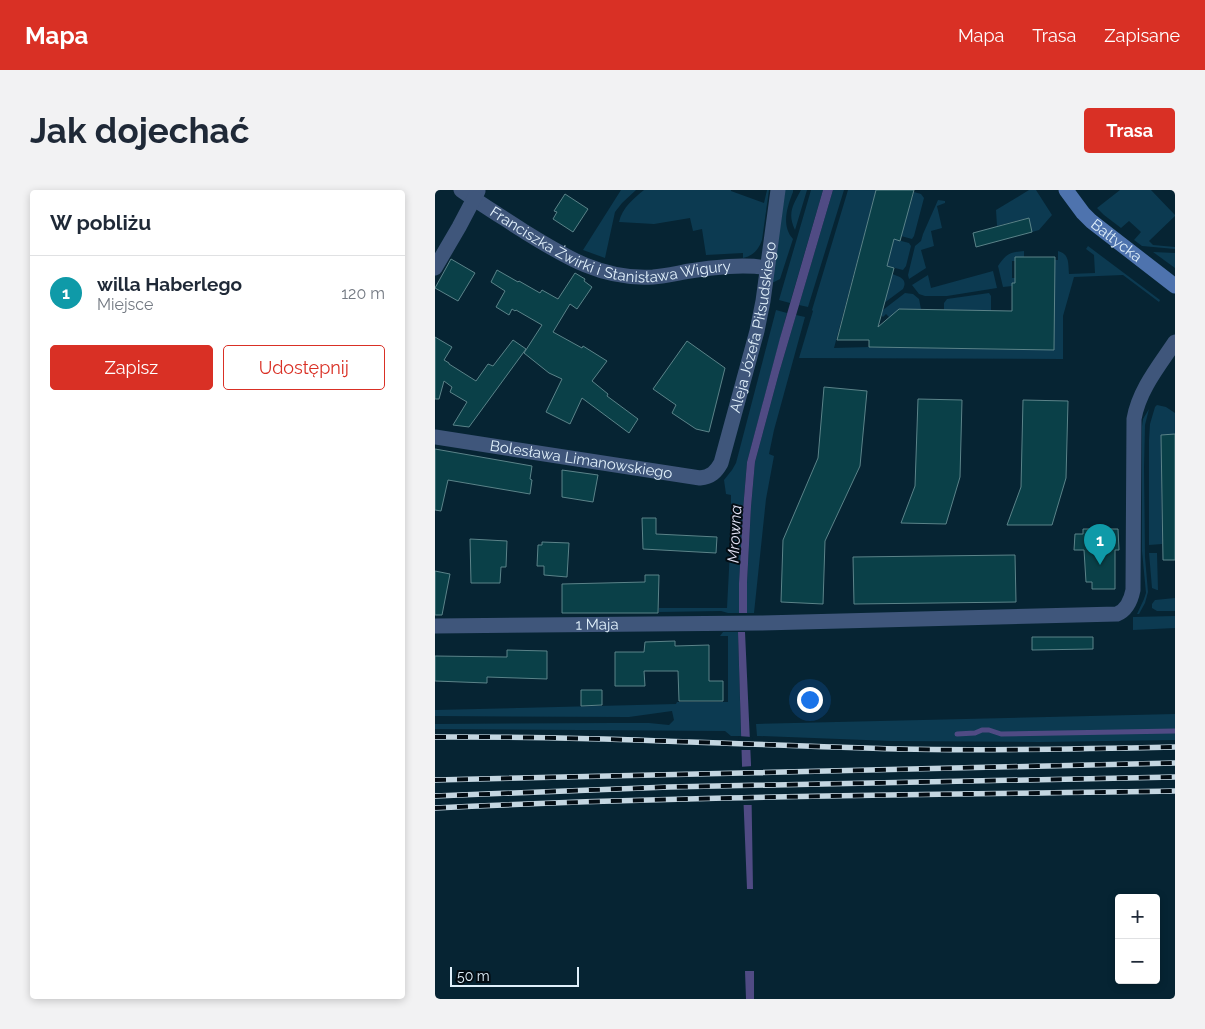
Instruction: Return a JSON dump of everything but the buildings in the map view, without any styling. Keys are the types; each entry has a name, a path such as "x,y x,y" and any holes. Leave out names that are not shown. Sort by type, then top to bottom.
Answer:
{"street":[{"name":"Franciszka Żwirki i Stanisława Wigury","path":"461,190 476,194 559,253 602,272 643,277 707,268 756,266 767,268"},
{"name":"Aleja Józefa Piłsudskiego","path":"721,463 757,331 779,190"},
{"name":"Bałtycka","path":"1066,190 1091,221 1175,286"},
{"path":"435,268 459,228 476,194"},
{"name":"1 Maja","path":"435,626 728,624 1113,615 1122,612 1133,590 1134,419 1140,398 1175,342"},
{"name":"Bolesława Limanowskiego","path":"435,437 700,478 715,473 721,463"}],"shaded area":[{"path":"621,190 636,190 615,212 605,258 583,250"},
{"path":"644,190 731,190 764,203 767,190 769,190 761,243 753,254 743,258 743,253 706,255 702,229 693,231 690,218 654,224 619,222 632,200"},
{"path":"785,190 793,190 787,210 786,222 789,234 793,239 780,279 772,283"},
{"path":"801,190 807,190 795,230 791,214 793,205"},
{"path":"811,190 823,190 790,303 779,300"},
{"path":"823,190 833,190 755,462 751,507 747,613 739,613 739,583 747,462 780,338"},
{"path":"833,190 844,190 808,307 799,305"},
{"path":"848,190 876,190 834,348 1054,350 1055,260 1058,260 1058,251 1062,252 1065,254 1068,263 1069,274 1095,273 1094,255 1086,249 1088,246 1160,300 1159,302 1123,275 1074,277 1063,316 1063,359 799,358"},
{"path":"1029,190 1036,190 1052,215 1039,230 1032,232 1028,218 997,226 996,210"},
{"path":"1120,190 1151,190 1175,215 1149,241 1153,245 1175,247 1175,249 1142,246 1134,240 1141,232 1129,221 1121,228 1097,208"},
{"path":"914,192 921,194 924,198 912,239 901,236 903,205 910,206"},
{"path":"938,200 945,201 945,203 937,206 942,228 931,231 934,246 921,250 926,268 909,279 908,275 915,246 921,241"},
{"path":"894,239 909,243 911,246 906,266 903,270 887,266"},
{"path":"1024,251 1024,257 1015,257 1015,261 1012,261 1012,278 1015,278 1015,283 1012,286 1003,287 998,266 1009,254"},
{"path":"1153,252 1175,253 1175,268"},
{"path":"993,271 997,288 947,296 925,296 919,294 912,285 928,275 931,288"},
{"path":"892,274 904,281 903,289 880,306"},
{"path":"905,293 913,294 919,299 921,309 903,309 903,317 889,317 886,314 883,317 879,313"},
{"path":"989,293 991,296 991,311 944,310 944,303 947,299"},
{"path":"776,310 787,313 747,462 739,583 739,613 721,611 659,612 659,608 727,608 731,549 731,495 726,494 724,480 736,463"},
{"path":"796,315 805,317 769,454 774,456 766,499 754,613 747,613 751,507 755,462"},
{"path":"1157,405 1166,407 1175,413 1175,434 1161,435 1162,544 1149,545 1149,440 1150,424"},
{"path":"1149,409 1145,425 1144,467 1145,557 1148,592 1145,603 1139,614 1137,614 1146,593 1142,551 1142,426 1143,419"},
{"path":"1149,553 1157,553 1158,590 1152,588"},
{"path":"1175,598 1175,611 1157,611 1152,608 1155,600"},
{"path":"1175,616 1175,628 1133,630 1133,617"},
{"path":"723,632 738,632 741,736 731,736 725,731 435,729 435,724 649,723 669,725 674,720 672,711 629,717 435,716 435,710 728,702 728,636 720,636"},
{"path":"738,632 745,632 751,764 753,889 747,889"},
{"path":"1175,714 1175,740 1039,742 891,741 757,736 756,724"},
{"path":"745,971 754,971 754,999 746,999"}],"pier":[{"path":"738,736 752,737 753,750 739,750"},
{"path":"753,766 753,805 741,805 739,767"}],"waterway":[{"path":"957,734 975,733 982,730 1001,734 1175,731"}],"railway":[{"path":"435,737 609,739 933,750 1175,747"},
{"path":"435,780 1175,763"},
{"path":"435,796 669,787 1175,777"},
{"path":"435,808 712,798 1175,791"}],"place":[{"name":"willa Haberlego","path":"1100,565"}],"water label":[{"name":"Mrowna","path":"734,534"}]}
